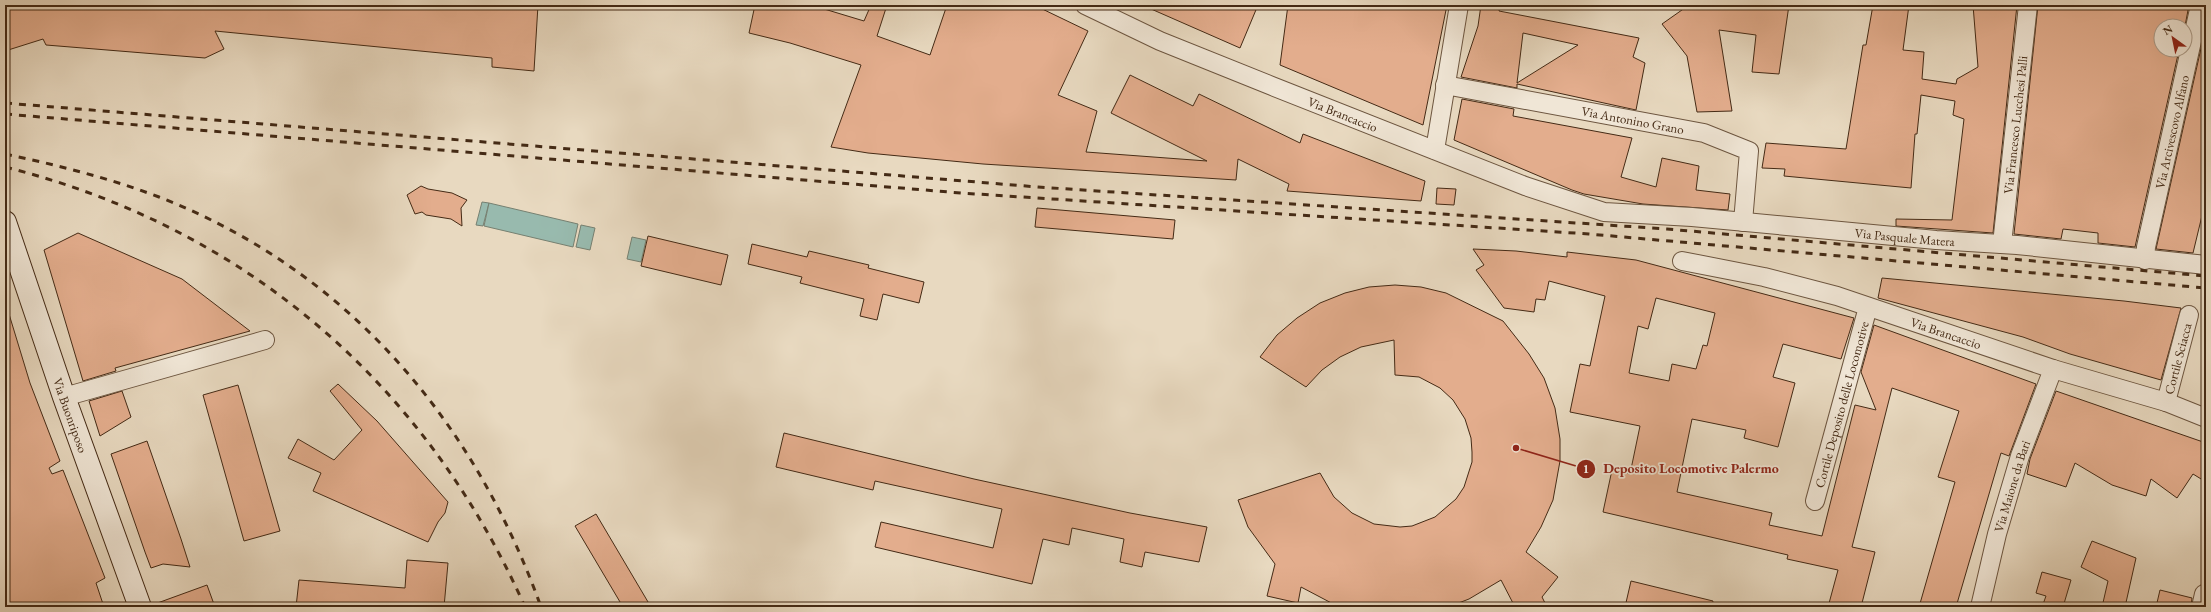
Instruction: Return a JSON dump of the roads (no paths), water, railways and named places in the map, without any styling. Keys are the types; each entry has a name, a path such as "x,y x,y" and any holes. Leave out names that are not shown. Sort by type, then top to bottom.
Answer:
{"street":[{"name":"Via Brancaccio","path":"1085,5 1160,41 1525,186 1604,212"},
{"path":"1435,150 1458,5"},
{"name":"Via Francesco Lucchesi Palli","path":"2002,244 2028,5"},
{"name":"Via Arcivescovo Alfano","path":"2145,260 2149,232 2200,5"},
{"name":"Via Antonino Grano","path":"1445,85 1704,133 1749,152 1743,222"},
{"name":"Via Pasquale Matera","path":"1604,212 1743,222 1936,240 2002,244 2145,260 2206,265"},
{"name":"Via Buonriposo","path":"5,222 64,397 140,607"},
{"name":"Via Brancaccio","path":"1682,261 1764,277 1868,307 2053,369 2166,402 2206,418"},
{"name":"Cortile Deposito delle Locomotive","path":"1814,501 1868,307"},
{"name":"Cortile Sciacca","path":"2166,402 2189,314"},
{"path":"64,397 264,340"},
{"name":"Via Maione da Bari","path":"1980,607 1997,534 2020,456 2053,369"},
{"path":"2201,607 2204,594 2206,594"}],"water":[{"path":"482,202 489,203 483,226 476,225"},
{"path":"489,203 578,224 573,247 484,226"},
{"path":"581,225 595,228 590,250 576,247"},
{"path":"632,237 646,240 641,262 627,259"}],"railway":[{"path":"5,103 1038,187 1667,229 2206,276"},
{"path":"5,114 961,193 1589,234 2206,288"},
{"path":"5,154 83,172 140,190 227,228 289,266 345,310 395,359 440,414 479,474 513,539 541,607"},
{"path":"5,167 92,194 173,229 248,273 317,325 380,385 435,452 484,526 525,607"}],"place":[{"name":"Deposito Locomotive Palermo","path":"1516,448"}]}
